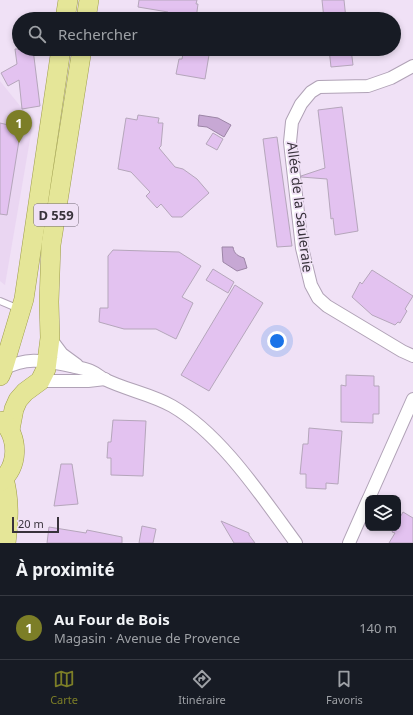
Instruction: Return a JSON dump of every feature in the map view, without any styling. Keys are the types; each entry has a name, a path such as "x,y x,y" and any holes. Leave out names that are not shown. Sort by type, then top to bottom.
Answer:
{"main road":[{"path":"66,12 68,0"},
{"path":"87,12 89,0"},
{"name":"D 559","path":"2,372 26,284 60,56"},
{"name":"D 559","path":"5,425 18,400 40,381 48,361 50,338 49,302 51,245 81,56"},
{"path":"5,425 14,442 15,455 13,464 2,480 8,498 8,528 6,543"}],"street":[{"name":"Allée de la Sauleraie","path":"413,66 391,78 368,86 319,87 311,92 301,104 292,122 290,142 302,248 311,285 318,298 327,306 402,351 413,356"},
{"path":"50,338 62,354 79,367 105,379 150,396 173,407 190,418 208,434 235,463 296,543"},
{"path":"2,372 15,363 29,360 48,361 79,367"},
{"path":"40,381 88,381 105,379"},
{"path":"371,495 413,399"},
{"path":"349,543 365,508"}],"lane":[{"path":"0,301 20,310"}],"shaded area":[{"path":"0,81 33,122 5,285 0,281"},
{"path":"199,115 218,118 231,125 224,137 207,127 198,126"},
{"path":"222,247 233,247 237,254 244,258 247,268 237,271 223,262"}],"building":[{"path":"139,0 197,0 196,4 198,4 197,12 168,12 138,7"},
{"path":"322,0 344,0 345,12 323,12"},
{"path":"16,56 34,56 40,106 22,109 19,80 8,86 1,73 17,64"},
{"path":"183,56 209,56 205,79 176,74 179,59 182,59"},
{"path":"330,56 352,56 353,65 331,67"},
{"path":"342,107 358,231 335,235 333,218 331,219 327,179 301,176 325,168 318,110"},
{"path":"138,115 159,118 158,123 163,123 161,146 159,148 175,167 183,169 197,179 209,193 182,217 172,217 161,204 157,208 146,196 150,192 131,172 118,169 126,118 137,120"},
{"path":"0,123 21,128 7,215 0,214"},
{"path":"213,133 223,139 217,150 206,144"},
{"path":"277,137 292,246 277,247 263,139"},
{"path":"113,250 179,252 201,266 182,297 193,303 176,339 156,329 124,329 99,322 100,308 108,308 108,256"},
{"path":"213,269 234,282 228,293 206,280"},
{"path":"372,270 413,296 405,309 407,311 400,323 398,322 395,325 372,315 352,297 360,282 362,284"},
{"path":"235,285 263,303 209,391 181,375"},
{"path":"346,375 374,376 374,386 379,386 379,414 373,414 373,423 341,422 341,385 346,386"},
{"path":"113,420 146,421 143,476 111,475 111,458 107,458 108,442 111,442"},
{"path":"309,428 342,431 338,484 326,483 326,489 306,488 306,474 300,474 303,444 308,444"},
{"path":"61,464 72,464 78,504 54,506"},
{"path":"403,512 413,518 413,543 389,543 395,533 392,531 401,531 401,516"},
{"path":"221,521 249,533 255,543 234,543"},
{"path":"142,526 156,529 153,543 139,543"},
{"path":"49,527 86,533 87,530 122,537 122,543 47,543"}],"place":[{"name":"Au Four de Bois","path":"19,143"}]}
